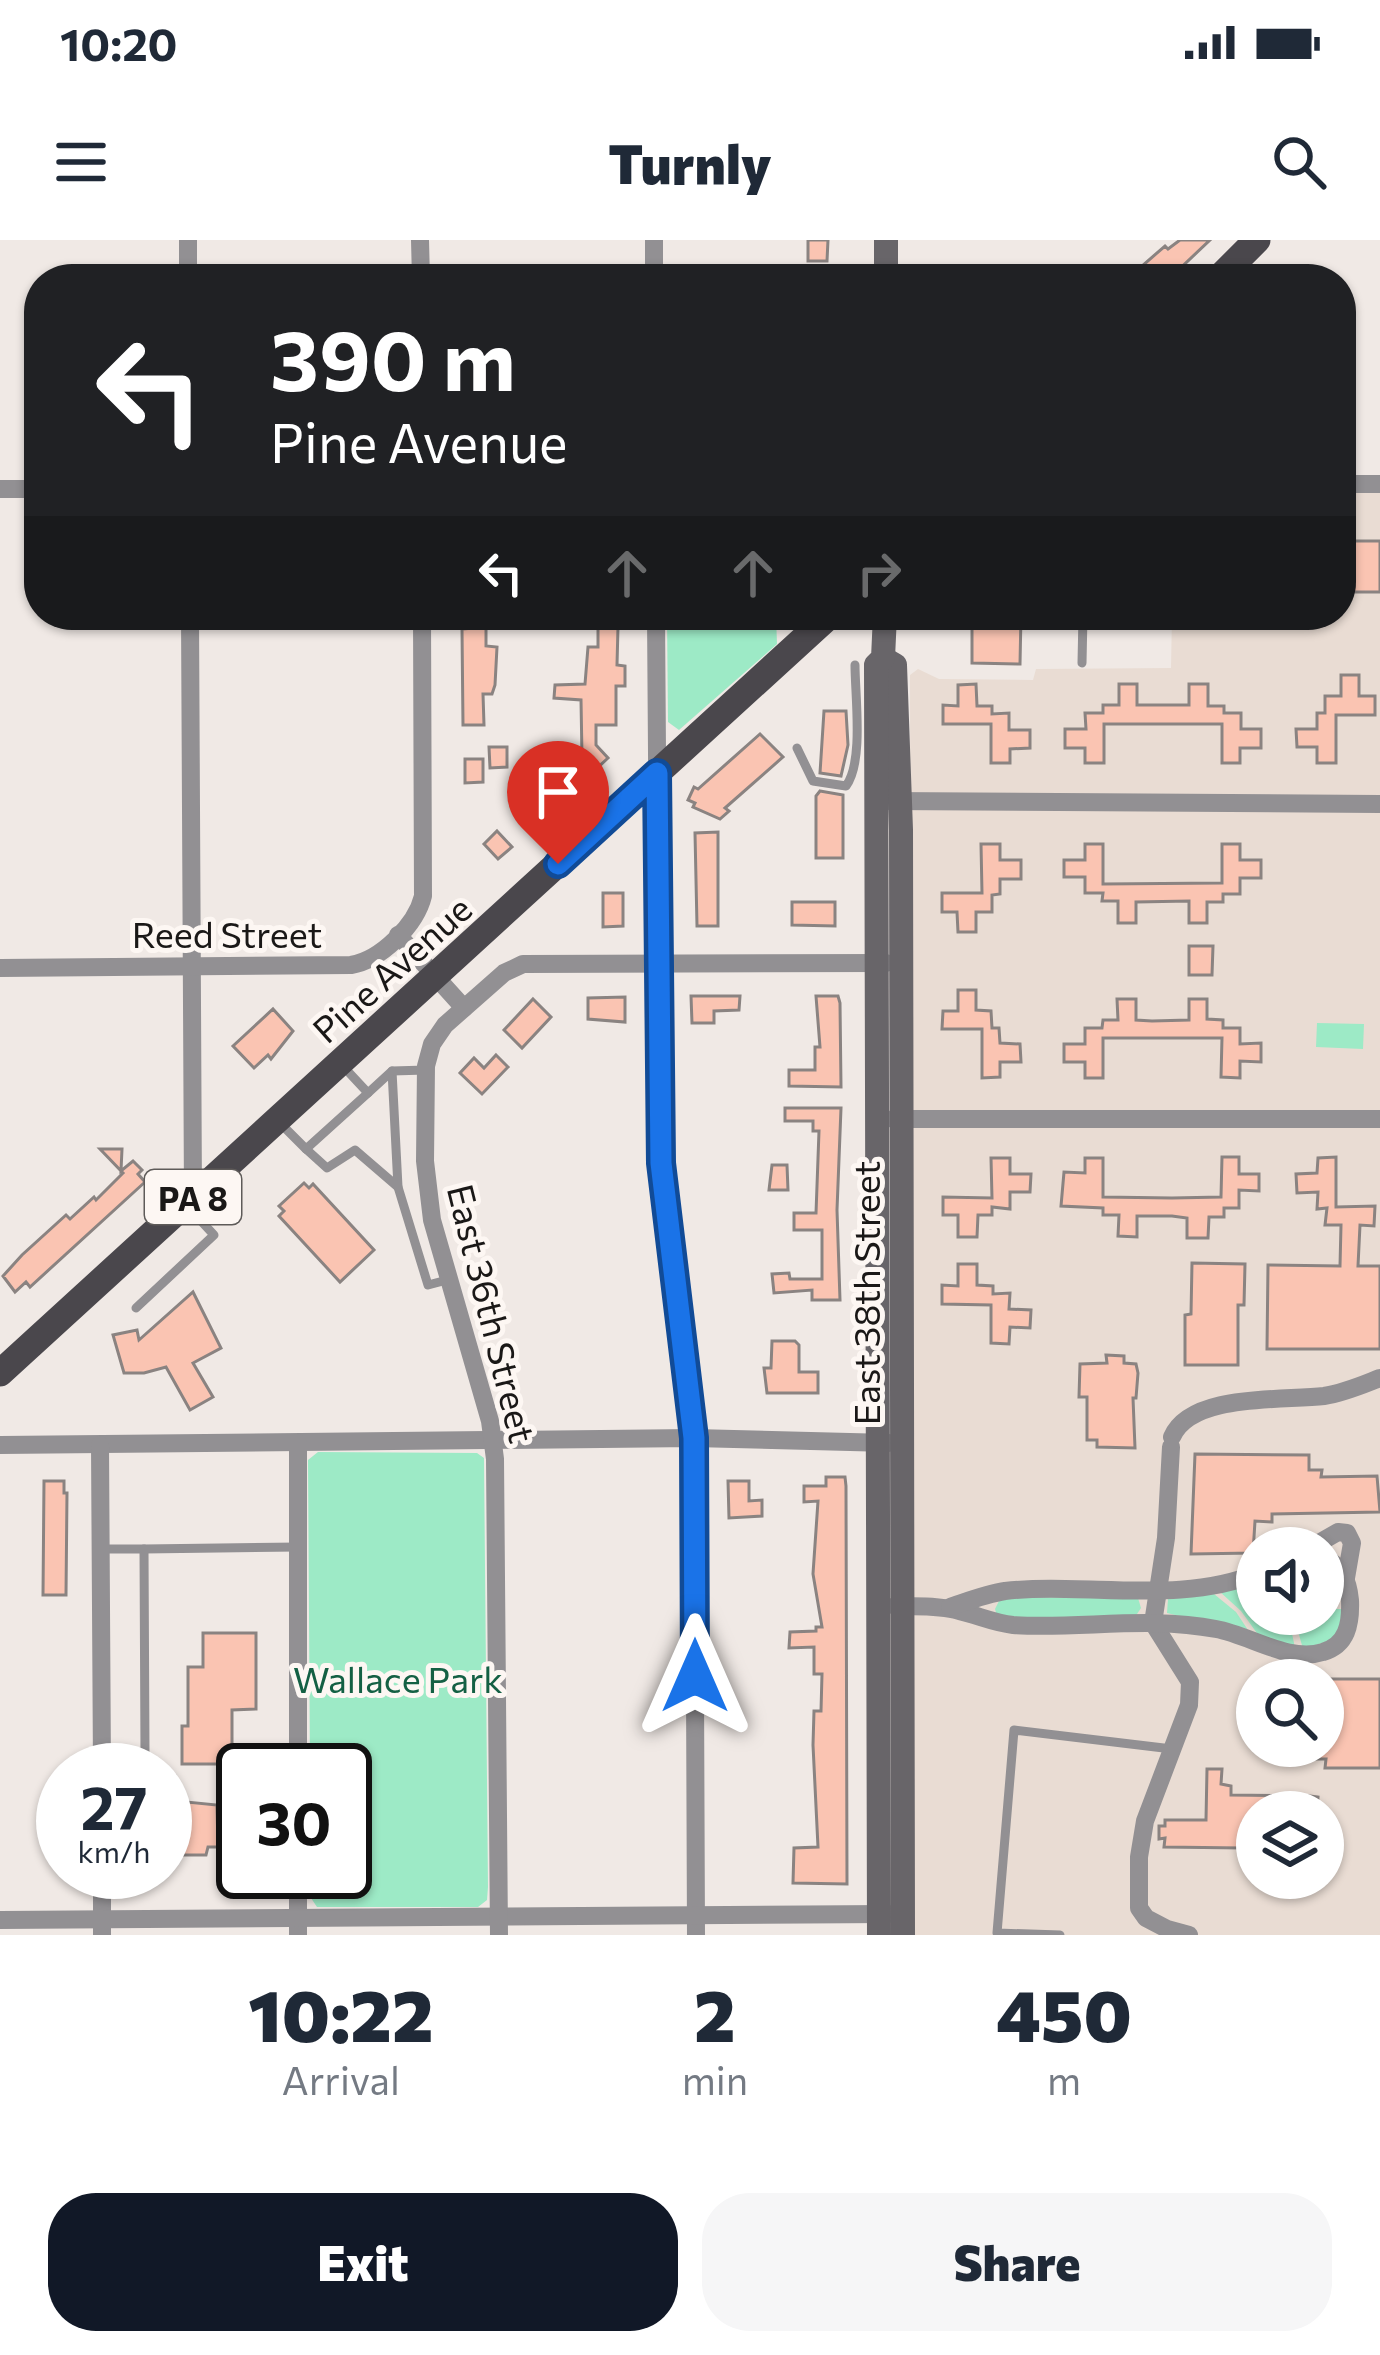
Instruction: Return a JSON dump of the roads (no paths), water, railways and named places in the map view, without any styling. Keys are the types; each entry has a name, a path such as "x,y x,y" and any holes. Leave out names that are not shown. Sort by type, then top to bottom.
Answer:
{"main road":[{"path":"1233,264 1257,240"},
{"name":"Pine Avenue","path":"0,1373 814,630"},
{"name":"East 38th Street","path":"884,630 883,658 876,665 888,801 891,1925"}],"street":[{"path":"189,1201 190,630"},
{"path":"422,630 423,896 418,914 398,935 464,1008 504,973 523,964 889,963"},
{"path":"656,630 662,1185 694,1438 696,1925"},
{"path":"888,801 1380,804"},
{"name":"Reed Street","path":"0,968 358,965 398,935"},
{"name":"East 36th Street","path":"464,1008 438,1034 426,1070 427,1190 447,1280 494,1441 499,1927"},
{"path":"889,1119 1380,1119"},
{"path":"1189,1935 1150,1930 1139,1908 1140,1841 1190,1705 1190,1682 1153,1623 1166,1538 1171,1442 1187,1416 1207,1408 1330,1395 1380,1378"},
{"path":"0,1445 694,1438 889,1443"},
{"path":"298,1443 298,1743"},
{"path":"100,1445 102,1743"},
{"path":"889,1606 946,1608 1010,1624 1153,1623 1218,1629 1276,1648 1317,1654 1338,1646 1345,1637 1352,1543 1344,1533"},
{"path":"946,1608 1002,1592 1216,1585 1236,1579"},
{"path":"0,1920 102,1926 891,1925"}],"lane":[{"path":"1082,664 1083,630"},
{"path":"796,748 814,781 846,786 850,782 855,762 855,665"},
{"path":"340,1063 368,1093"},
{"path":"305,1148 392,1071 426,1070"},
{"path":"392,1071 398,1186 428,1285 447,1280"},
{"path":"277,1120 327,1168 355,1150 398,1186"},
{"path":"136,1308 214,1235 189,1201"},
{"path":"101,1549 298,1547"},
{"path":"144,1549 146,1743"},
{"path":"1060,1935 997,1933 1014,1730 1172,1749"}],"park label":[{"name":"Wallace Park","path":"398,1678"}]}
